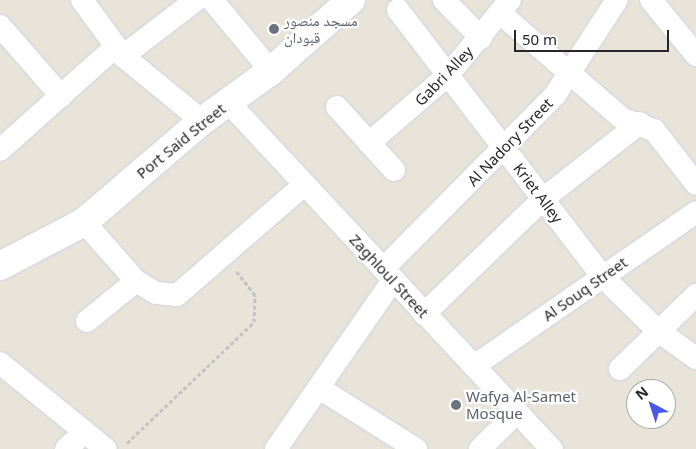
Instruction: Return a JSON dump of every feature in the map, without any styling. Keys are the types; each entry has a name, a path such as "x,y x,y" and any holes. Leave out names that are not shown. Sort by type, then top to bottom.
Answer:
{"street":[{"path":"82,0 119,51 202,121"},
{"path":"0,150 61,96 119,51 196,0"},
{"path":"212,0 271,71"},
{"name":"Port Said Street","path":"0,266 84,222 202,121 271,71 351,0"},
{"path":"444,0 481,38"},
{"name":"Al Nadory Street","path":"276,449 318,388 388,274 505,150 570,73 602,18 617,0"},
{"path":"651,0 696,55"},
{"path":"505,6 570,73 623,119 640,123 654,130 696,184"},
{"name":"Gabri Alley","path":"369,143 448,75 481,38 505,6"},
{"name":"Kriet Alley","path":"398,10 603,276 658,331 696,358"},
{"path":"0,26 61,96"},
{"name":"Zaghloul Street","path":"228,102 552,449"},
{"path":"337,107 394,170"},
{"path":"424,314 543,199 640,123"},
{"path":"84,222 136,281 156,293 177,295 304,185"},
{"name":"Al Souq Street","path":"474,366 696,212"},
{"path":"87,321 136,281"},
{"path":"620,369 696,295"},
{"path":"4,375 106,449"},
{"path":"318,388 416,449"},
{"path":"480,449 517,412"},
{"path":"66,449 85,432"}],"path":[{"path":"121,449 254,322 255,295 223,256"}],"place":[{"name":"مسجد منصور قبودان","path":"274,29"},
{"name":"Wafya Al-Samet Mosque","path":"456,405"}]}
